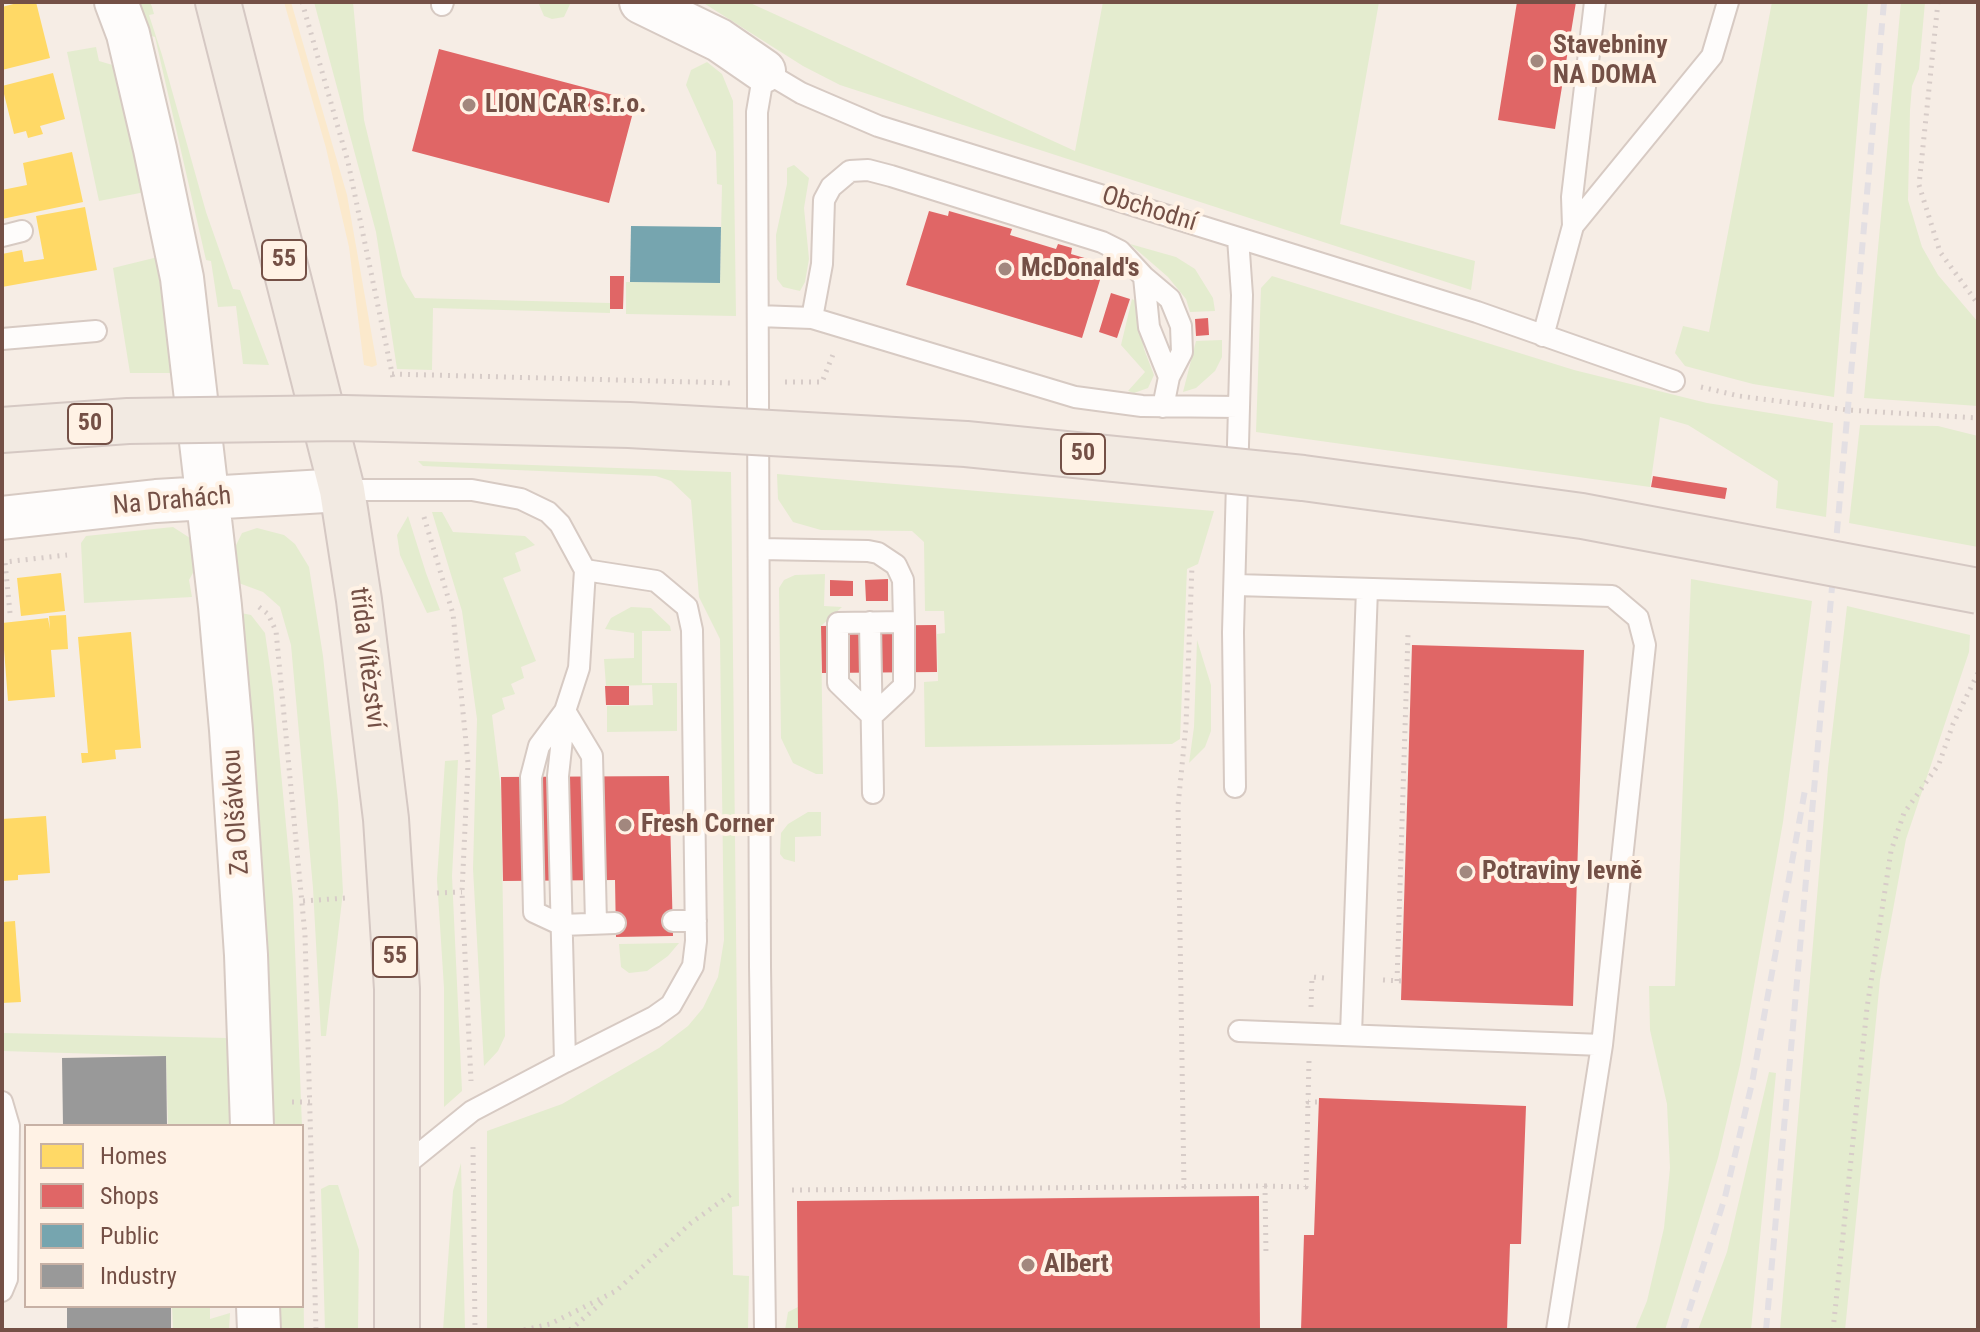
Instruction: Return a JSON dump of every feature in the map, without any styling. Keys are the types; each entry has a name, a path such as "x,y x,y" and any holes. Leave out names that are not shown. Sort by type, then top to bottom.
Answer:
{"main road":[{"name":"třída Vítězství","path":"219,9 342,490 386,819 397,989 397,1330"},
{"name":"50","path":"2,430 128,421 344,418 629,425 966,444 1303,478 1582,516 1978,591"}],"street":[{"name":"Za Olšávkou","path":"116,2 128,34 182,278 208,498 233,760 246,955 252,1124"},
{"name":"Obchodní","path":"641,2 719,40 764,71"},
{"name":"Na Drahách","path":"2,518 208,498 342,490"},
{"path":"258,1308 259,1330"}],"lane":[{"path":"1543,336 1573,226 1572,197 1595,2"},
{"path":"1573,226 1712,56 1728,2"},
{"name":"Obchodní","path":"764,71 801,93 878,126 1477,312 1674,381"},
{"path":"764,71 757,112 765,1330"},
{"path":"812,318 819,287 824,200 841,176 858,170 914,182 1102,242 1120,251 1170,299 1181,326 1182,352 1169,377 1163,407"},
{"path":"1235,787 1242,273 1238,238"},
{"path":"1144,277 1149,327 1169,377"},
{"path":"758,316 812,318 1075,397 1120,405 1239,407"},
{"path":"2,339 96,331"},
{"path":"732,421 759,421"},
{"path":"342,490 415,487 496,493 534,506 560,524 585,570 579,668 565,711 558,776 565,1062"},
{"path":"760,549 878,553 896,565 903,580 904,686 872,716"},
{"path":"398,1171 472,1111 671,1005 693,966 696,921 692,630 687,607 656,581 585,570"},
{"path":"1236,585 1612,596 1638,618 1645,645 1602,1045 1557,1330"},
{"path":"1351,1034 1367,589"},
{"path":"870,622 873,793"},
{"path":"872,716 838,683 838,623 904,622"},
{"path":"562,925 606,923 592,756 565,711"},
{"path":"673,921 696,921"},
{"path":"1239,1031 1602,1045"},
{"path":"2,1102 9,1126 7,1279 2,1291"}],"path":[{"path":"302,2 348,162 395,388"},
{"path":"1938,2 1919,185 1940,252 1978,304"},
{"path":"758,382 822,382 843,327"},
{"path":"392,374 735,383 732,421"},
{"path":"1674,381 1739,396 1848,410 1978,418"},
{"path":"415,487 453,614 468,763 462,892 472,1111 475,1330"},
{"path":"10,613 5,562 74,554"},
{"path":"1184,1188 1178,806 1186,725 1192,565"},
{"path":"444,631 454,629"},
{"path":"1397,981 1408,634"},
{"path":"1833,1330 1867,1008 1891,851 1904,813 1939,764 1953,724 1978,673"},
{"path":"437,893 462,892"},
{"path":"303,901 346,898"},
{"path":"570,1330 726,1194 763,1190 1306,1187 1308,1102"},
{"path":"313,1174 321,1174"},
{"path":"1265,1186 1266,1256"},
{"path":"524,1330 550,1324 616,1291"}],"green space":[{"path":"128,2 150,2 152,7 154,14 149,15 206,212 233,289 240,290 269,365 243,364 236,306 218,307 211,261 206,260 155,37 138,32"},
{"path":"314,2 353,2 364,120 402,276 415,298 610,303 610,313 433,308 432,370 397,369 376,232"},
{"path":"538,2 571,2 564,17 552,19 544,16"},
{"path":"702,2 748,2 1075,151 1103,2 1379,2 1340,224 1475,261 1471,290 840,85 803,66"},
{"path":"1772,2 1868,2 1834,397 1753,384 1685,366 1675,353 1683,326 1709,332"},
{"path":"1901,2 1925,2 1919,69 1912,86 1908,200 1922,247 1938,275 1978,322 1978,406 1864,398"},
{"path":"96,47 99,61 116,66 145,192 99,201 67,52"},
{"path":"707,62 722,74 733,101 736,316 626,314 626,282 720,283 722,185 717,184 716,152 686,85 691,70"},
{"path":"794,165 809,178 804,208 809,259 800,291 783,287 777,279 776,235 787,184 787,168"},
{"path":"1130,244 1176,257 1195,269 1213,298 1215,311 1190,312 1186,299 1168,277"},
{"path":"158,257 171,373 130,373 113,268"},
{"path":"1272,276 1574,370 1707,403 1833,423 1826,517 1776,508 1778,481 1688,425 1660,417 1650,487 1256,432 1261,288"},
{"path":"1132,299 1136,301 1144,349 1154,375 1148,388 1134,393 1128,391 1145,372 1121,345"},
{"path":"1222,340 1222,357 1215,371 1196,388 1183,392 1196,341"},
{"path":"1860,425 1938,426 1978,436 1978,547 1849,523"},
{"path":"418,461 731,472 739,1206 732,1207 733,1275 749,1276 748,1330 487,1330 487,1131 562,1104 659,1048 688,1026 703,1008 718,977 724,940 720,639 699,597 691,500 671,481 656,476 423,466"},
{"path":"777,474 1214,511 1198,564 1187,569 1180,739 1172,744 925,747 924,682 938,681 937,634 945,633 944,611 925,611 924,542 912,531 821,530 793,522 778,499"},
{"path":"432,512 442,512 453,532 525,536 535,545 515,553 521,571 503,578 536,661 521,667 524,678 511,684 515,694 502,698 505,709 492,715 501,790 505,1036 498,1051 484,1066 473,869 477,719 462,611"},
{"path":"408,516 440,610 427,613 400,555 397,535"},
{"path":"173,527 193,540 200,572 194,571 189,580 192,597 84,603 81,543 86,536"},
{"path":"257,528 284,535 295,544 309,567 323,656 338,801 343,892 326,1036 321,1036 313,888 291,645 280,607 263,592 236,582 236,545 242,533"},
{"path":"825,574 824,606 842,607 821,626 823,774 816,774 793,763 781,738 779,588 784,580 795,575"},
{"path":"1691,579 1812,601 1783,822 1740,1065 1718,1158 1665,1330 1635,1330 1647,1301 1664,1228 1670,1168 1667,1104 1650,1030 1649,986 1675,986"},
{"path":"1847,606 1970,635 1969,652 1906,839 1880,980 1845,1330 1780,1330 1828,768"},
{"path":"631,607 651,608 670,626 671,631 642,631 642,683 677,683 677,731 607,732 607,706 653,705 652,685 606,686 604,659 634,658 634,633 605,629 611,618"},
{"path":"241,613 251,615 265,633 273,688 293,899 302,1124 273,1124 254,758"},
{"path":"1197,640 1211,685 1211,731 1205,747 1189,763 1194,727"},
{"path":"458,760 452,876 462,1091 444,1107 444,988 437,879 445,761"},
{"path":"808,812 821,812 821,836 795,837 795,862 784,859 780,854 781,833 788,824"},
{"path":"679,943 668,956 647,971 629,973 621,967 619,944"},
{"path":"2,1033 227,1038 231,1124 168,1124 166,1056 2,1051"},
{"path":"1769,1072 1776,1073 1751,1330 1698,1330 1727,1252"},
{"path":"461,1163 465,1330 443,1330 453,1191"},
{"path":"338,1185 359,1250 358,1330 325,1330 321,1189"},
{"path":"798,1307 798,1330 785,1330 788,1312"},
{"path":"172,1308 210,1308 210,1319 230,1313 229,1330 173,1330"},
{"path":"279,1308 304,1308 304,1330 280,1330"}],"sand":[{"path":"284,2 291,2 347,195 377,365 372,367 364,365 349,247 326,148"}],"building: Homes":[{"path":"36,2 50,58 2,70 2,7"},
{"path":"53,73 65,119 40,126 43,134 28,138 26,131 14,134 2,86"},
{"path":"72,152 83,202 2,219 2,190 27,185 23,163"},
{"path":"85,207 97,270 2,287 2,254 22,250 24,262 44,259 36,216"},
{"path":"61,573 65,611 21,616 17,578"},
{"path":"66,615 68,649 51,650 55,697 8,701 2,623 48,618 50,629 49,616"},
{"path":"131,632 141,748 115,750 116,759 82,763 81,753 88,753 78,637"},
{"path":"46,816 50,873 18,875 18,880 2,881 2,819"},
{"path":"15,921 21,1002 2,1003 2,922"}],"building: Shops":[{"name":"Stavebniny NA DOMA","path":"1517,2 1576,2 1555,129 1498,120"},
{"path":"439,49 636,101 609,203 412,151"},
{"path":"929,211 948,216 949,211 1012,229 1010,235 1056,249 1058,244 1072,248 1071,254 1105,264 1082,338 906,285"},
{"path":"610,276 624,276 623,309 610,309"},
{"path":"1111,293 1130,299 1117,338 1099,332"},
{"path":"1208,318 1209,335 1196,336 1195,319"},
{"path":"1653,476 1727,488 1725,499 1651,487"},
{"path":"888,579 888,601 866,601 865,580"},
{"path":"830,580 853,581 853,596 830,596"},
{"path":"936,625 937,672 822,673 821,626"},
{"path":"1412,645 1584,650 1573,1006 1401,1000"},
{"path":"605,686 629,686 629,705 606,705"},
{"path":"669,776 673,936 616,937 615,880 503,881 501,777"},
{"path":"1319,1098 1526,1106 1521,1244 1510,1244 1507,1330 1301,1330 1304,1235 1314,1235"},
{"name":"Albert","path":"1259,1196 1260,1330 798,1330 797,1201"}],"building: Public":[{"path":"631,226 721,227 720,283 630,282"}],"building: Industry":[{"path":"166,1056 167,1124 63,1124 62,1058"},
{"path":"67,1308 171,1308 171,1330 67,1330"}],"railway":[{"path":"1766,1330 1884,2"},
{"path":"1683,1330 1725,1197 1752,1083 1805,790"}],"place":[{"name":"Stavebniny NA DOMA","path":"1537,61"},
{"name":"LION CAR s.r.o.","path":"469,105"},
{"name":"McDonald's","path":"1005,269"},
{"name":"Fresh Corner","path":"625,825"},
{"name":"Potraviny levně","path":"1466,872"},
{"name":"Albert","path":"1028,1265"}]}
